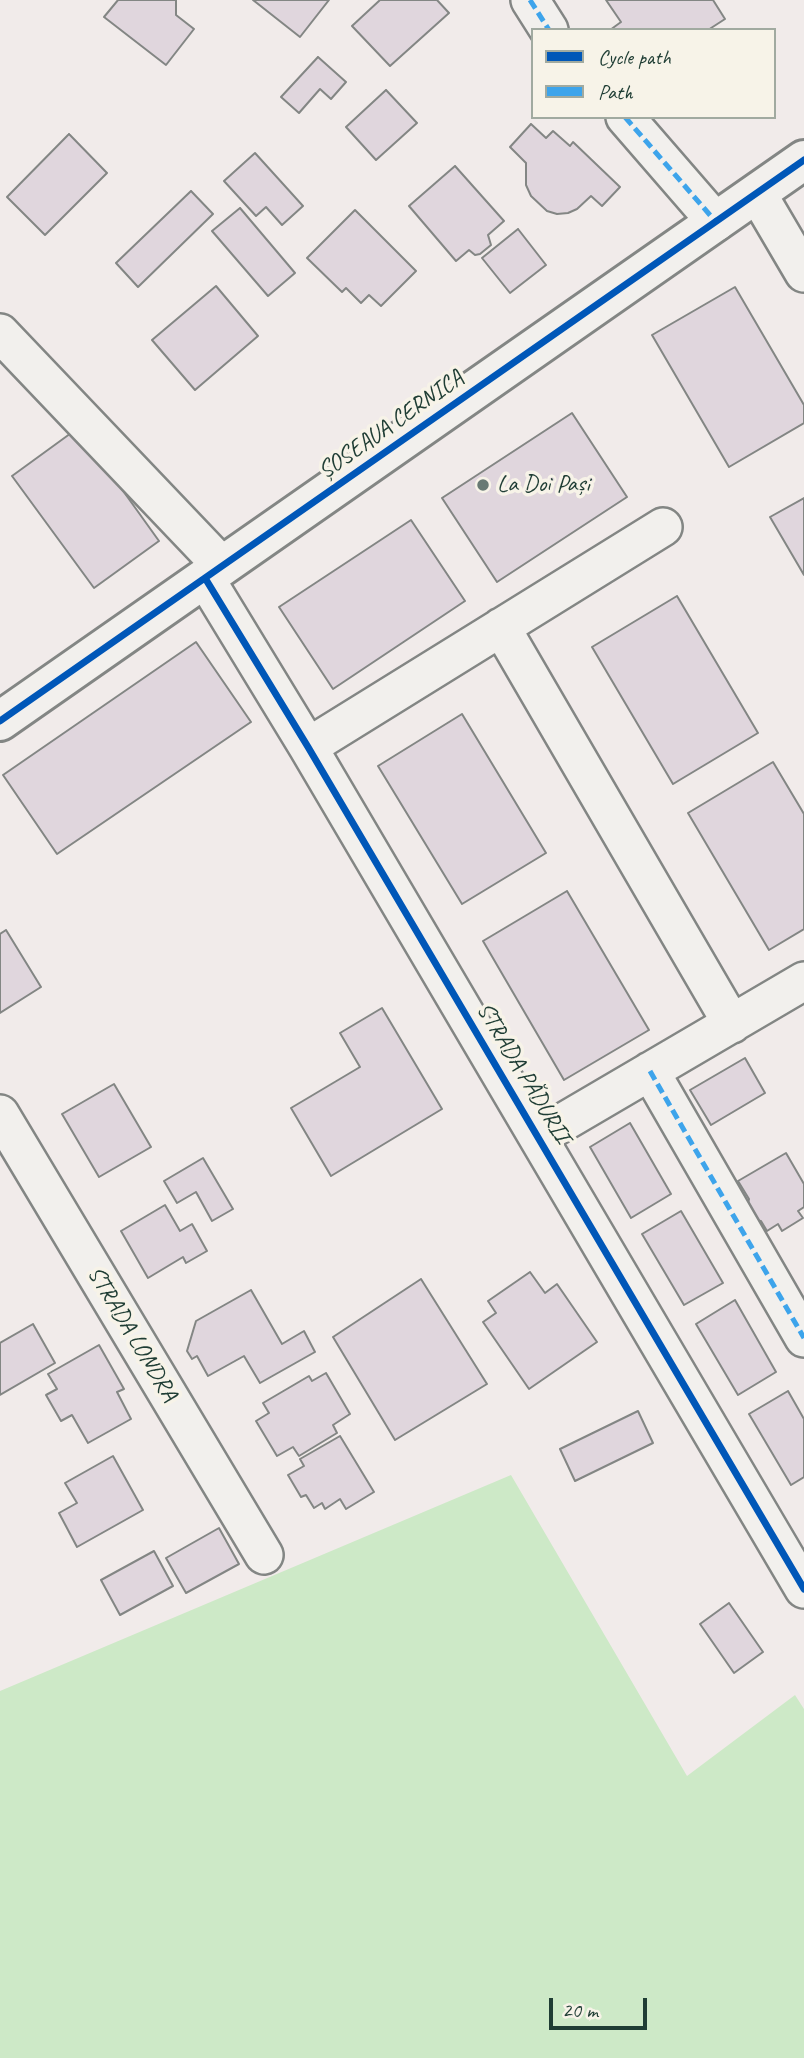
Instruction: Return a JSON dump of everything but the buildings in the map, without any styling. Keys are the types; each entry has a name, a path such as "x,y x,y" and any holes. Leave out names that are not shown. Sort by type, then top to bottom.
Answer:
{"street":[{"path":"530,0 547,28"},
{"path":"627,119 716,222"},
{"name":"ȘOSEAUA CERNICA","path":"0,721 804,160"},
{"path":"757,193 804,272"},
{"name":"STRADA PĂDURII","path":"0,333 214,572 308,747 804,1589"},
{"path":"308,747 663,527"},
{"path":"500,627 732,1024"},
{"path":"538,1137 804,981"},
{"path":"650,1071 804,1338"},
{"name":"STRADA LONDRA","path":"0,1114 264,1555"}],"green space":[{"path":"511,1475 687,1776 795,1695 804,1709 804,2058 0,2058 0,1691"}],"marked path":[{"path":"530,0 548,28"},
{"path":"627,119 716,222"},
{"path":"650,1071 804,1338"}],"cycle path":[{"path":"0,721 804,160"},
{"path":"205,578 308,747 804,1589"}],"place":[{"name":"La Doi Pași","path":"483,485"}]}
